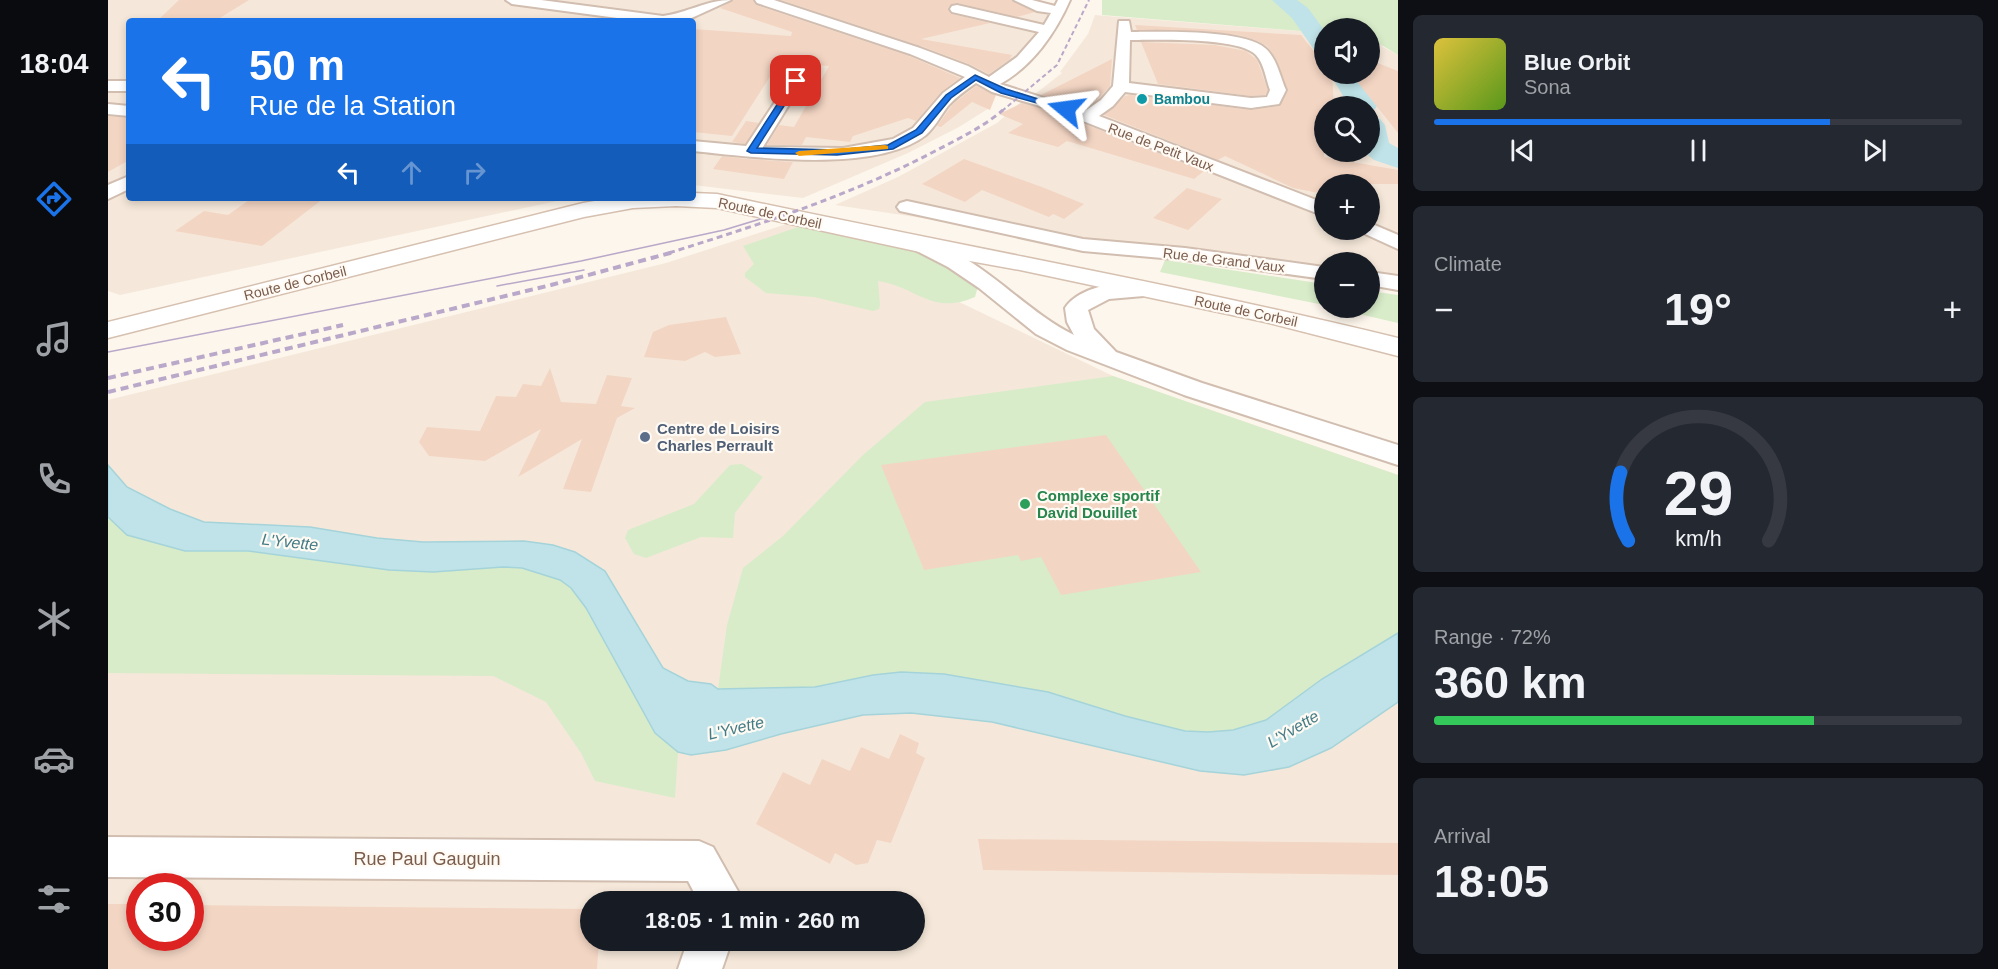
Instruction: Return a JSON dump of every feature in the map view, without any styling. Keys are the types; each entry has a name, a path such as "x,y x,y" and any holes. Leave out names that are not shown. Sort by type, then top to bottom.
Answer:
{"main road":[{"name":"Route de Corbeil","path":"696,190 748,196 920,245 1266,314 1398,347"},
{"name":"Route de Corbeil","path":"696,200 717,201 1044,253 1124,260 1398,332"},
{"name":"Route de Corbeil","path":"108,311 577,201"},
{"name":"Route de Corbeil","path":"108,330 584,210 633,201"}],"street":[{"path":"512,0 649,18"},
{"path":"681,18 725,0"},
{"name":"Rue de Petit Vaux","path":"760,0 915,51 963,69 981,81 1003,91 1066,109 1314,206"},
{"path":"1020,0 1042,8 1062,5"},
{"path":"696,152 717,148 837,153 890,147 919,132 948,97 1011,69 1047,30 1062,5"},
{"path":"957,9 1047,30"},
{"path":"1087,117 1107,103 1120,87 1120,66 1125,30 1251,45 1261,52 1278,90 1273,101 1251,104 1207,96 1120,87"},
{"path":"751,151 807,64"},
{"path":"108,86 126,86"},
{"path":"108,110 126,111"},
{"path":"108,193 126,184"},
{"name":"Rue de Grand Vaux","path":"907,207 1083,245 1124,260 1185,254 1314,272"},
{"path":"1380,234 1398,243"},
{"path":"920,245 956,262 987,283 1044,329 1075,345 1193,389 1398,455"},
{"name":"Rue de Grand Vaux","path":"1044,253 1083,245"},
{"path":"1380,280 1398,283"},
{"path":"1112,359 1088,339 1077,321 1076,308 1089,296 1115,291 1147,290"},
{"name":"Rue Paul Gauguin","path":"108,857 699,861 717,891"},
{"path":"700,969 706,951"}],"shaded area":[{"path":"108,0 1033,0 1031,7 1061,18 1017,71 1003,84 1006,86 997,95 976,89 962,99 991,107 959,127 908,153 803,198 696,185 696,18 126,18 126,201 557,201 120,295 108,291"},
{"path":"1095,15 1314,32 1314,84 1380,84 1380,42 1383,47 1398,55 1398,289 1380,286 1380,252 1314,252 1314,277 835,205 898,177 997,123 1031,93 1035,94 1062,73 1060,72 1088,34"},
{"path":"793,222 1113,376 1398,475 1398,969 108,969 108,400 666,263"}],"green space":[{"path":"1102,0 1398,0 1398,55 1380,44 1380,18 1314,18 1314,32 1102,15"},
{"path":"798,227 817,227 915,249 953,268 978,286 975,297 960,302 936,302 892,284 878,281 880,304 879,309 873,311 814,297 766,293 745,277 745,273 754,264 743,246"},
{"path":"1165,260 1314,282 1314,303 1160,272"},
{"path":"1380,292 1398,295 1398,323 1376,318 1380,318"},
{"path":"1113,376 1398,475 1398,633 1322,679 1266,720 1232,730 1208,732 1185,731 1125,716 1048,692 944,674 901,672 873,675 815,687 718,689 727,625 743,568 783,536 863,455 925,402"},
{"path":"742,464 763,477 735,513 733,538 701,537 646,558 634,554 625,538 628,530 694,504 730,465"},
{"path":"108,517 127,535 185,551 248,551 389,570 433,572 503,567 522,568 560,580 571,588 586,608 655,733 678,752 675,798 595,781 581,753 546,702 493,676 108,673"}],"water":[{"path":"108,465 127,487 170,509 204,522 310,527 377,538 423,542 524,541 553,545 575,552 605,571 663,668 688,681 711,684 718,689 815,687 873,675 901,672 944,674 1048,692 1125,716 1185,731 1233,730 1266,720 1322,679 1398,633 1398,702 1331,748 1289,767 1244,775 1200,771 992,722 911,713 863,715 781,734 726,750 691,755 678,752 655,733 586,608 571,588 560,580 522,568 503,567 433,572 389,570 248,551 185,551 127,535 108,517"}],"building":[{"path":"179,0 249,0 220,18 160,18"},
{"path":"733,0 753,0 756,5 909,56 960,78 941,92 916,121 908,118 853,136 850,142 806,137 802,145 767,145 779,125 794,127 829,66 816,65 807,58 798,63 780,61 732,136 696,132 696,29 791,36 792,32 720,8"},
{"path":"781,0 1012,0 1035,12 1017,17 958,3 952,4 948,8 951,14 990,23 921,39 1012,55 1010,59 989,74 921,46"},
{"path":"1135,25 1301,35 1314,51 1314,84 1333,84 1333,96 1314,96 1314,162 1352,162 1398,170 1398,184 1380,184 1380,174 1314,174 1314,192 1293,188 1225,156 1218,160 1104,115 1125,96 1130,95 1251,110 1279,106 1288,91 1274,56 1267,46 1255,40 1239,35 1201,31 1137,30"},
{"path":"1141,42 1215,45 1246,51 1257,60 1268,90 1265,95 1251,96 1158,84"},
{"path":"1112,59 1110,86 1085,109 1041,95"},
{"path":"1380,64 1398,71 1398,133 1380,110 1380,96 1369,96 1359,84 1380,84"},
{"path":"976,86 996,95 990,110 972,102 941,127 937,126 953,104"},
{"path":"1022,103 1059,114 1204,171 1194,179 1067,141 1058,147 1008,133 1023,124 999,114"},
{"path":"108,116 126,118 126,162 108,172"},
{"path":"746,121 759,123 745,144 732,142"},
{"path":"722,156 793,162 784,179 713,169"},
{"path":"964,159 1084,204 1064,219 1053,214 1049,217 982,190 965,202 922,184"},
{"path":"1187,188 1222,199 1188,230 1153,218"},
{"path":"248,201 320,201 262,246 175,231 204,211 228,215"},
{"path":"726,317 741,354 715,357 705,352 685,361 644,357 653,332 669,325"},
{"path":"550,368 561,402 596,404 607,375 632,378 621,406 635,408 617,418 591,492 563,489 582,439 518,477 541,429 485,461 429,456 419,442 427,427 480,431 496,396 516,397 523,384 541,386"},
{"name":"Complexe sportif David Douillet","path":"1106,435 1201,572 1061,595 1041,557 1021,561 1018,555 924,570 881,465"},
{"path":"900,734 919,743 916,753 925,758 891,843 877,840 868,863 856,865 835,853 830,864 756,824 783,772 810,785 822,759 850,771 861,747 889,759"},
{"path":"978,839 1398,843 1398,875 983,870"},
{"path":"108,904 126,904 126,951 204,951 204,905 580,909 580,951 598,951 597,969 108,969"}],"waterway":[{"name":"L'Yvette","path":"1283,0 1300,13 1314,32"},
{"name":"L'Yvette","path":"1349,84 1357,96"},
{"name":"L'Yvette","path":"1380,151 1398,159"}],"tram line":[{"path":"108,352 581,261 724,230 767,217"},
{"path":"497,286 584,270"}],"railway":[{"path":"1002,111 1057,65 1089,0"},
{"path":"669,253 772,220 872,181 963,137 1003,110"},
{"path":"108,392 551,285 674,252"},
{"path":"108,378 343,325"}],"slow traffic":[{"path":"799,153 837,153 885,148"}],"place":[{"name":"Bambou","path":"1142,99"},
{"name":"Centre de Loisirs Charles Perrault","path":"645,437"},
{"name":"Complexe sportif David Douillet","path":"1025,504"}],"route":[{"path":"796,81 751,151 837,153 890,147 919,132 948,97 975,77 1003,91 1066,109"}]}
